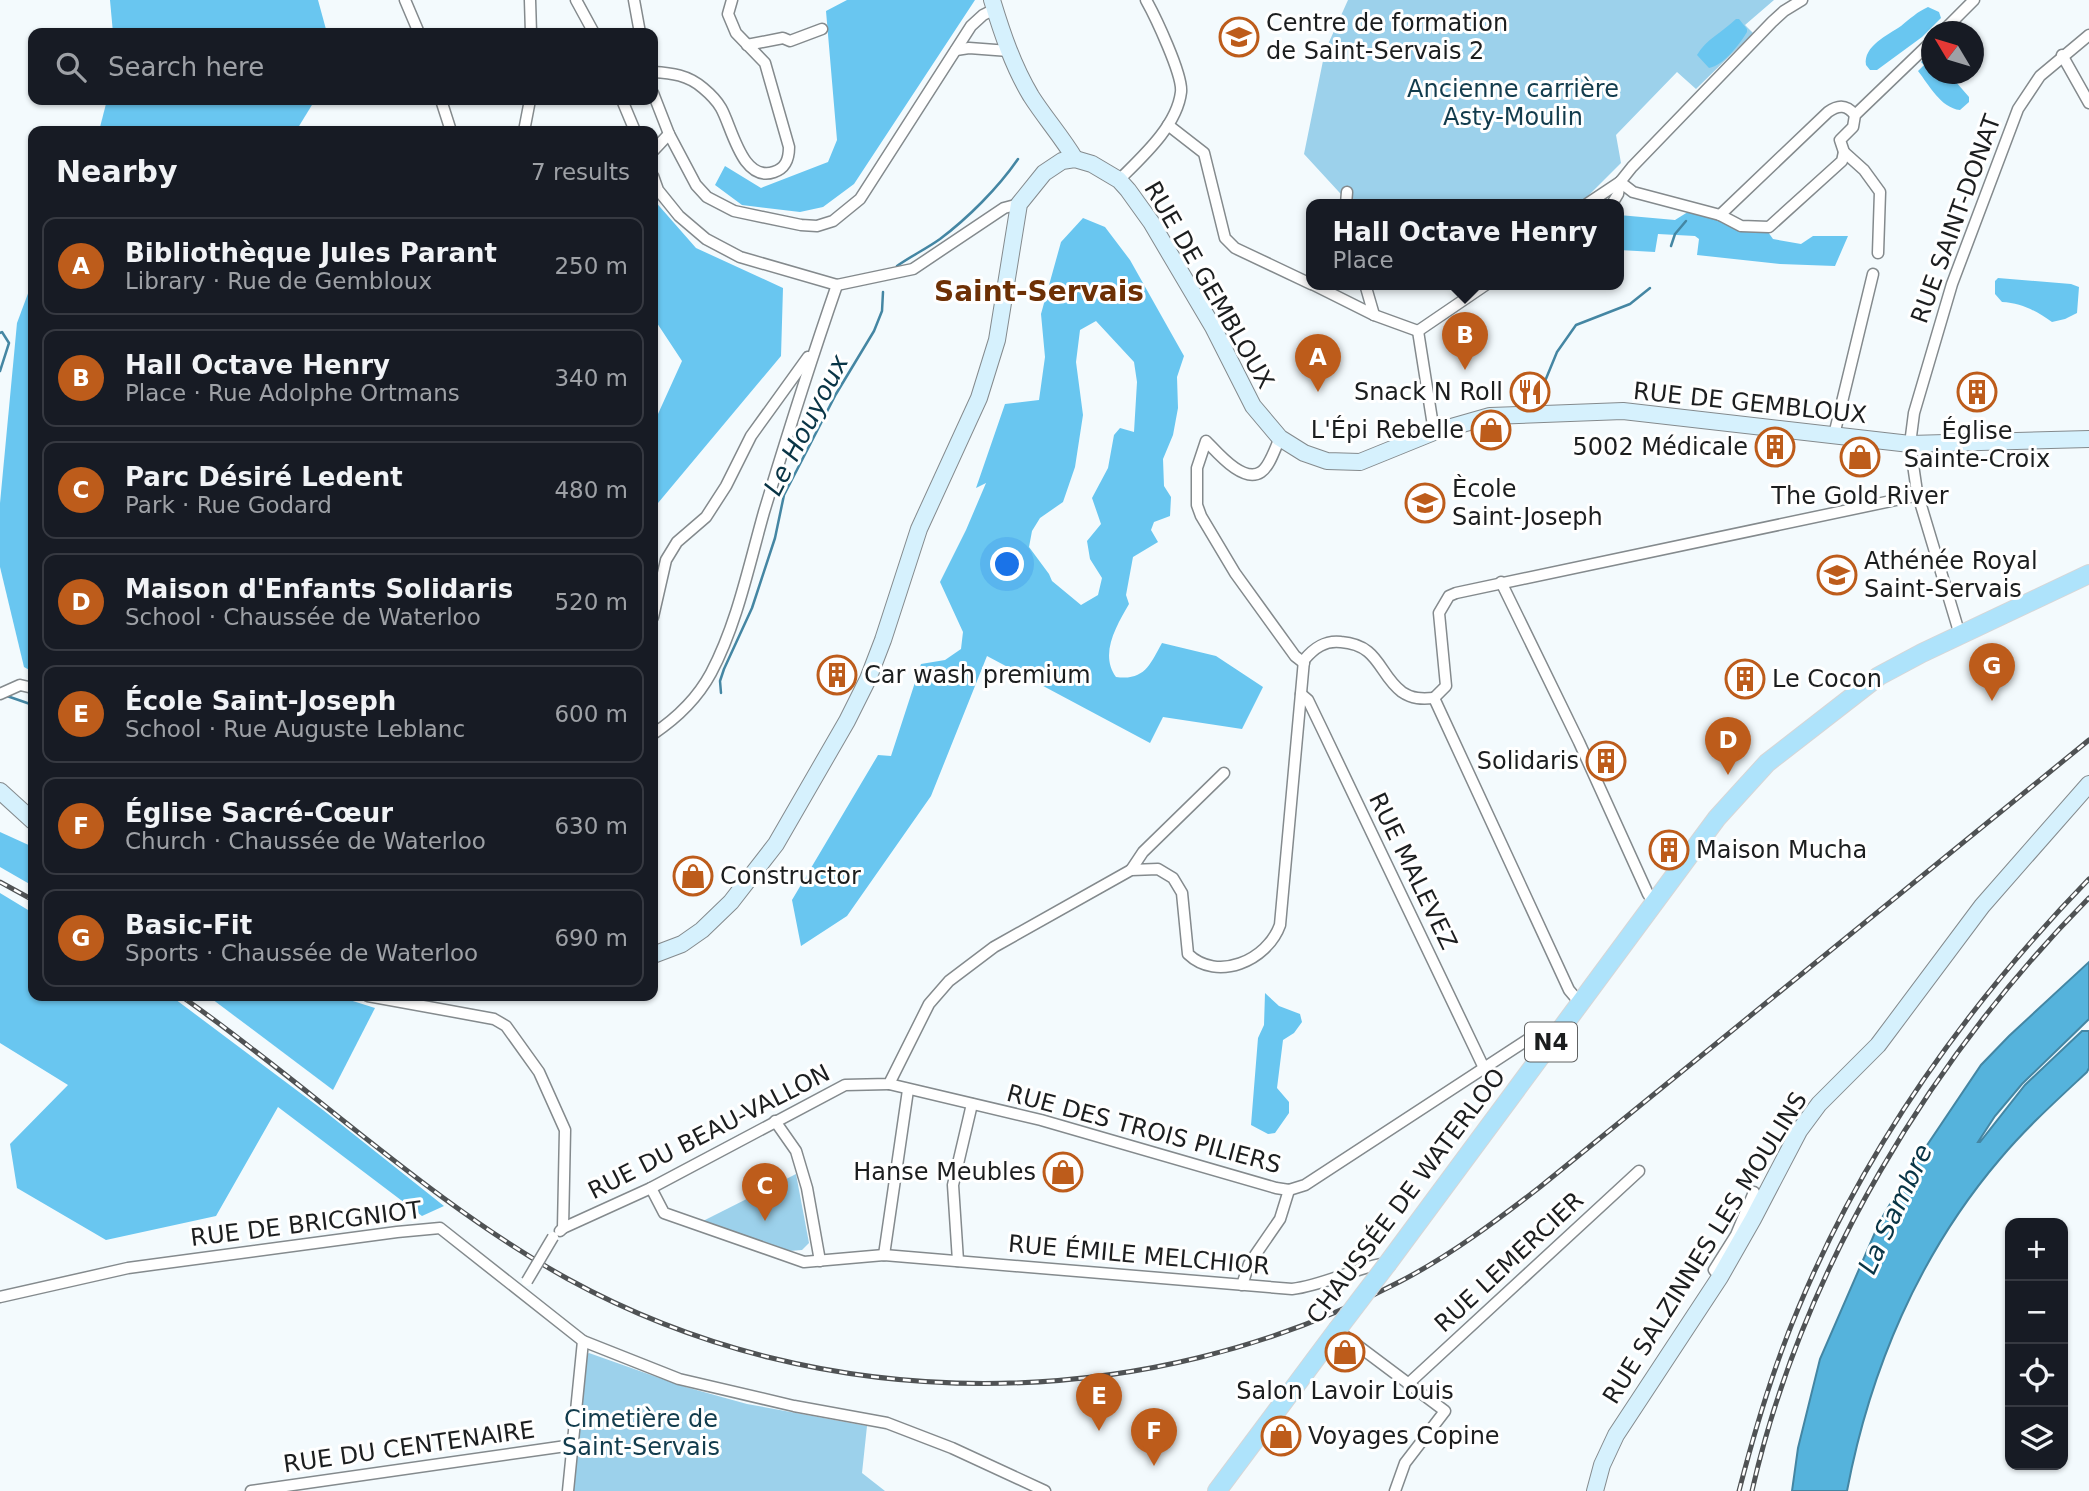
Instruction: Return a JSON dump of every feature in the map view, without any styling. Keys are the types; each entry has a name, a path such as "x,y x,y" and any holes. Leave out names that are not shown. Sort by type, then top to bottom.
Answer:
{"main road":[{"path":"658,953 682,943 702,930 754,875 796,813 868,679 890,621 919,528 979,398 997,340 1019,204 1044,173 1062,161 1076,159 1033,99 1009,51 993,5"},
{"name":"RUE DE GEMBLOUX","path":"1076,159 1092,164 1119,180 1151,222 1213,327 1253,406 1280,438 1304,453 1327,461 1351,462 1368,458 1434,432 1490,416 1623,411 1910,444 2089,439"},
{"name":"CHAUSSÉE DE WATERLOO","path":"1217,1491 1722,812 1767,764 1879,676 2089,574"},
{"name":"RUE SALZINNES LES MOULINS","path":"1595,1491 1602,1465 1616,1434 1720,1277 1799,1131 1819,1104 1878,1045 1982,906 2089,784"},
{"path":"0,791 28,816"}],"street":[{"path":"405,0 417,28"},
{"path":"530,0 531,28"},
{"path":"576,0 591,28"},
{"path":"634,0 639,28"},
{"path":"658,72 691,79 703,88 721,109 749,166 759,173 769,174 779,170 789,157 789,147 765,62 736,33 729,14 732,0"},
{"path":"1119,180 1168,125 1181,91 1179,76 1146,0"},
{"path":"1594,199 1620,182 1648,149 1772,22 1802,0"},
{"path":"1953,21 1974,0"},
{"path":"658,105 669,134 696,185 707,197 741,213 817,226 833,221 860,199 971,26 993,5"},
{"path":"747,45 783,38 790,41 822,29"},
{"name":"RUE SAINT-DONAT","path":"1960,635 1917,492 1910,444 1914,413 1952,285 2018,109 2040,76 2089,35"},
{"path":"956,50 969,48 1009,51"},
{"path":"1878,253 1880,192 1864,170 1844,152 1840,140 1853,127 1855,115 1921,51"},
{"path":"2062,55 2089,103"},
{"path":"443,105 449,126"},
{"path":"525,126 529,105"},
{"path":"624,105 633,126"},
{"path":"1720,215 1828,112 1838,106 1855,115"},
{"path":"1168,125 1204,153 1225,238 1235,248 1306,282"},
{"path":"658,146 669,134"},
{"path":"1620,182 1633,192 1720,215 1741,226 1769,228 1842,161 1844,152"},
{"path":"1615,199 1620,182"},
{"path":"658,190 680,216 706,239 740,257 837,285 913,269 1004,208 1019,204"},
{"path":"1834,435 1873,274"},
{"path":"658,731 686,708 701,690 718,658 735,611 789,428 837,285"},
{"path":"1323,290 1374,315 1418,331"},
{"path":"1367,290 1374,315"},
{"path":"1418,331 1478,290"},
{"path":"1418,331 1434,432"},
{"path":"658,595 666,559 677,542 706,517 726,486 751,436 790,384 819,338"},
{"path":"1280,438 1262,472 1252,475 1236,470 1206,441 1198,468 1197,505 1200,516 1235,573 1295,656 1304,663"},
{"path":"1131,870 1158,869 1173,877 1182,893 1188,954 1197,962 1206,966 1247,962 1270,945 1280,925 1304,663 1320,645 1336,641 1355,643 1371,653 1401,691 1419,699 1434,698 1446,686 1439,613 1443,603 1456,593 1909,497 1917,492"},
{"path":"1501,582 1580,741 1648,894 1654,902"},
{"path":"0,694 11,687 28,687"},
{"name":"RUE MALEVEZ","path":"1301,694 1308,700 1484,1068"},
{"path":"1434,698 1569,990 1580,1003"},
{"path":"889,1084 929,1004 949,981 994,947 1131,870 1143,852 1224,773"},
{"path":"387,1001 494,1019 506,1026 539,1072 565,1130 563,1228 554,1237 523,1286"},
{"name":"RUE DES TROIS PILIERS","path":"889,1084 1041,1120 1289,1190 1305,1185 1527,1040 1547,1033 1555,1037"},
{"name":"RUE DU BEAU-VALLON","path":"563,1228 651,1188 845,1085 889,1084"},
{"path":"884,1255 908,1090"},
{"path":"958,1261 953,1185 972,1104"},
{"path":"775,1121 796,1151 807,1188 820,1261"},
{"name":"RUE LEMERCIER","path":"1408,1384 1639,1171"},
{"name":"RUE ÉMILE MELCHIOR","path":"651,1188 664,1213 804,1262 884,1255 1292,1289 1314,1286 1368,1266 1388,1263"},
{"path":"1242,1285 1250,1264 1279,1219 1289,1190"},
{"path":"1720,1277 1714,1270 1736,1235 1754,1192"},
{"name":"RUE DE BRICGNIOT","path":"0,1297 128,1268 440,1228 523,1286 583,1341 679,1379 794,1406 887,1423 952,1448 1045,1491"},
{"path":"1337,1330 1445,1411 1405,1463 1395,1491"},
{"path":"568,1491 583,1341"},
{"name":"RUE DU CENTENAIRE","path":"251,1491 573,1446"}],"green space":[{"name":"Ancienne carrière Asty-Moulin","path":"1348,0 1774,0 1745,25 1753,33 1696,89 1677,72 1616,135 1621,163 1585,199 1345,199 1304,154 1325,51"},
{"path":"796,1174 809,1243 802,1250 789,1251 703,1221"},
{"name":"Cimetière de Saint-Servais","path":"589,1353 682,1386 747,1404 867,1426 862,1473 885,1491 571,1491 586,1355"}],"shaded area":[{"path":"110,0 318,0 326,28 113,28"},
{"path":"847,0 975,0 854,184 823,207 800,212 742,205 715,185 725,166 761,188 828,162 837,140 826,11"},
{"path":"1928,7 1939,12 1941,18 1938,21 1921,21 1921,38 1877,70 1870,70 1866,65 1866,58 1872,47"},
{"path":"1739,19 1747,32 1726,59 1709,68 1697,55 1710,40"},
{"path":"1927,84 1958,84 1969,97 1969,102 1960,110 1953,108"},
{"path":"106,105 312,105 299,126 100,126"},
{"path":"658,205 696,248 783,288 781,356 658,503 658,414 682,361 658,325"},
{"path":"1691,210 1731,225 1768,232 1773,239 1801,244 1813,236 1848,236 1835,266 1780,264 1697,255 1699,239 1695,236 1658,234 1655,252 1624,250 1624,215 1675,220"},
{"path":"1083,218 1105,227 1130,260 1184,356 1177,377 1178,408 1173,435 1163,459 1164,486 1171,497 1170,516 1154,522 1151,530 1158,542 1133,557 1126,595 1129,604 1115,630 1109,649 1111,668 1116,677 1126,678 1140,674 1150,664 1162,643 1216,656 1263,687 1242,729 1163,717 1150,743 987,656 931,796 847,916 801,946 792,900 878,755 891,756 921,664 945,660 961,649 963,632 940,582 986,483 976,488 1005,404 1039,400 1045,357 1041,314 1061,242","holes":["1096,321 1134,362 1137,382 1134,432 1120,428 1114,435 1108,468 1092,498 1101,524 1087,541 1090,559 1102,578 1098,595 1081,605 1052,581 1029,547 1032,531 1040,518 1063,502 1075,467 1083,415 1076,362 1080,330"]},
{"path":"1998,278 2079,287 2077,313 2052,322 2028,308 2002,302 1995,294 1995,281"},
{"path":"28,293 28,669 24,667 0,567 0,503 17,323"},
{"path":"0,832 28,845 28,883 0,867"},
{"path":"0,893 28,910 28,1001 178,1001 323,1110 444,1206 422,1216 278,1107 216,1216 106,1240 17,1188 10,1144 68,1085 0,1043"},
{"path":"1265,993 1279,1006 1300,1014 1302,1022 1294,1033 1283,1040 1277,1088 1289,1102 1289,1113 1275,1133 1268,1134 1251,1125 1258,1038 1264,1025"},
{"path":"215,1001 353,1001 375,1008 333,1090"}],"water":[{"name":"La Sambre","path":"2089,962 2089,1019 2022,1084 1995,1116 1978,1142 2025,1085 2082,1031 2089,1031 2087,1072 2031,1125 2000,1159 1945,1234 1922,1274 1884,1358 1869,1401 1847,1491 1792,1491 1798,1448 1820,1359 1880,1221 1911,1169 1981,1065"}],"waterway":[{"name":"Le Houyoux","path":"897,266 940,239 961,222 992,192 1018,159"},
{"path":"1671,246 1675,234 1686,221"},
{"name":"Le Houyoux","path":"1543,386 1557,352 1576,325 1630,304 1650,288"},
{"name":"Le Houyoux","path":"721,693 720,681 752,608 775,538 784,495 836,394 874,331 882,311 883,292"},
{"name":"Le Houyoux","path":"0,333 2,332 9,343 0,371"},
{"name":"Le Houyoux","path":"7,696 28,703"}],"railway":[{"path":"188,1001 467,1215 568,1279 666,1325 770,1358 876,1377 984,1384 1092,1377 1198,1358 1302,1326 1401,1281 1438,1260 1540,1187 2089,740"},
{"path":"1739,1491 1780,1354 1825,1249 1855,1191 1923,1080 1961,1027 2002,976 2089,879"},
{"path":"0,882 28,897"},
{"path":"1752,1491 1774,1409 1804,1328 1839,1248 1880,1172 1926,1098 1977,1027 2031,960 2089,898"}],"place":[{"name":"Centre de formation de Saint-Servais 2","path":"1239,37"},
{"name":"Hall Octave Henry","path":"1465,370"},
{"name":"Bibliothèque Jules Parant","path":"1318,392"},
{"name":"Snack N Roll","path":"1530,392"},
{"name":"Église Sainte-Croix","path":"1977,392"},
{"name":"L'Épi Rebelle","path":"1491,430"},
{"name":"5002 Médicale","path":"1775,447"},
{"name":"The Gold River","path":"1860,457"},
{"name":"Ècole Saint-Joseph","path":"1425,503"},
{"name":"Athénée Royal Saint-Servais","path":"1837,575"},
{"name":"Car wash premium","path":"837,675"},
{"name":"Le Cocon","path":"1745,679"},
{"name":"Basic-Fit","path":"1992,701"},
{"name":"Solidaris","path":"1606,761"},
{"name":"Maison d'Enfants Solidaris","path":"1728,775"},
{"name":"Maison Mucha","path":"1669,850"},
{"name":"Constructor","path":"693,876"},
{"name":"Hanse Meubles","path":"1063,1172"},
{"name":"Parc Désiré Ledent","path":"765,1221"},
{"name":"Salon Lavoir Louis","path":"1345,1352"},
{"name":"École Saint-Joseph","path":"1099,1431"},
{"name":"Voyages Copine","path":"1281,1436"},
{"name":"Église Sacré-Cœur","path":"1154,1466"}],"district":[{"name":"Saint-Servais","path":"1039,291"}]}
